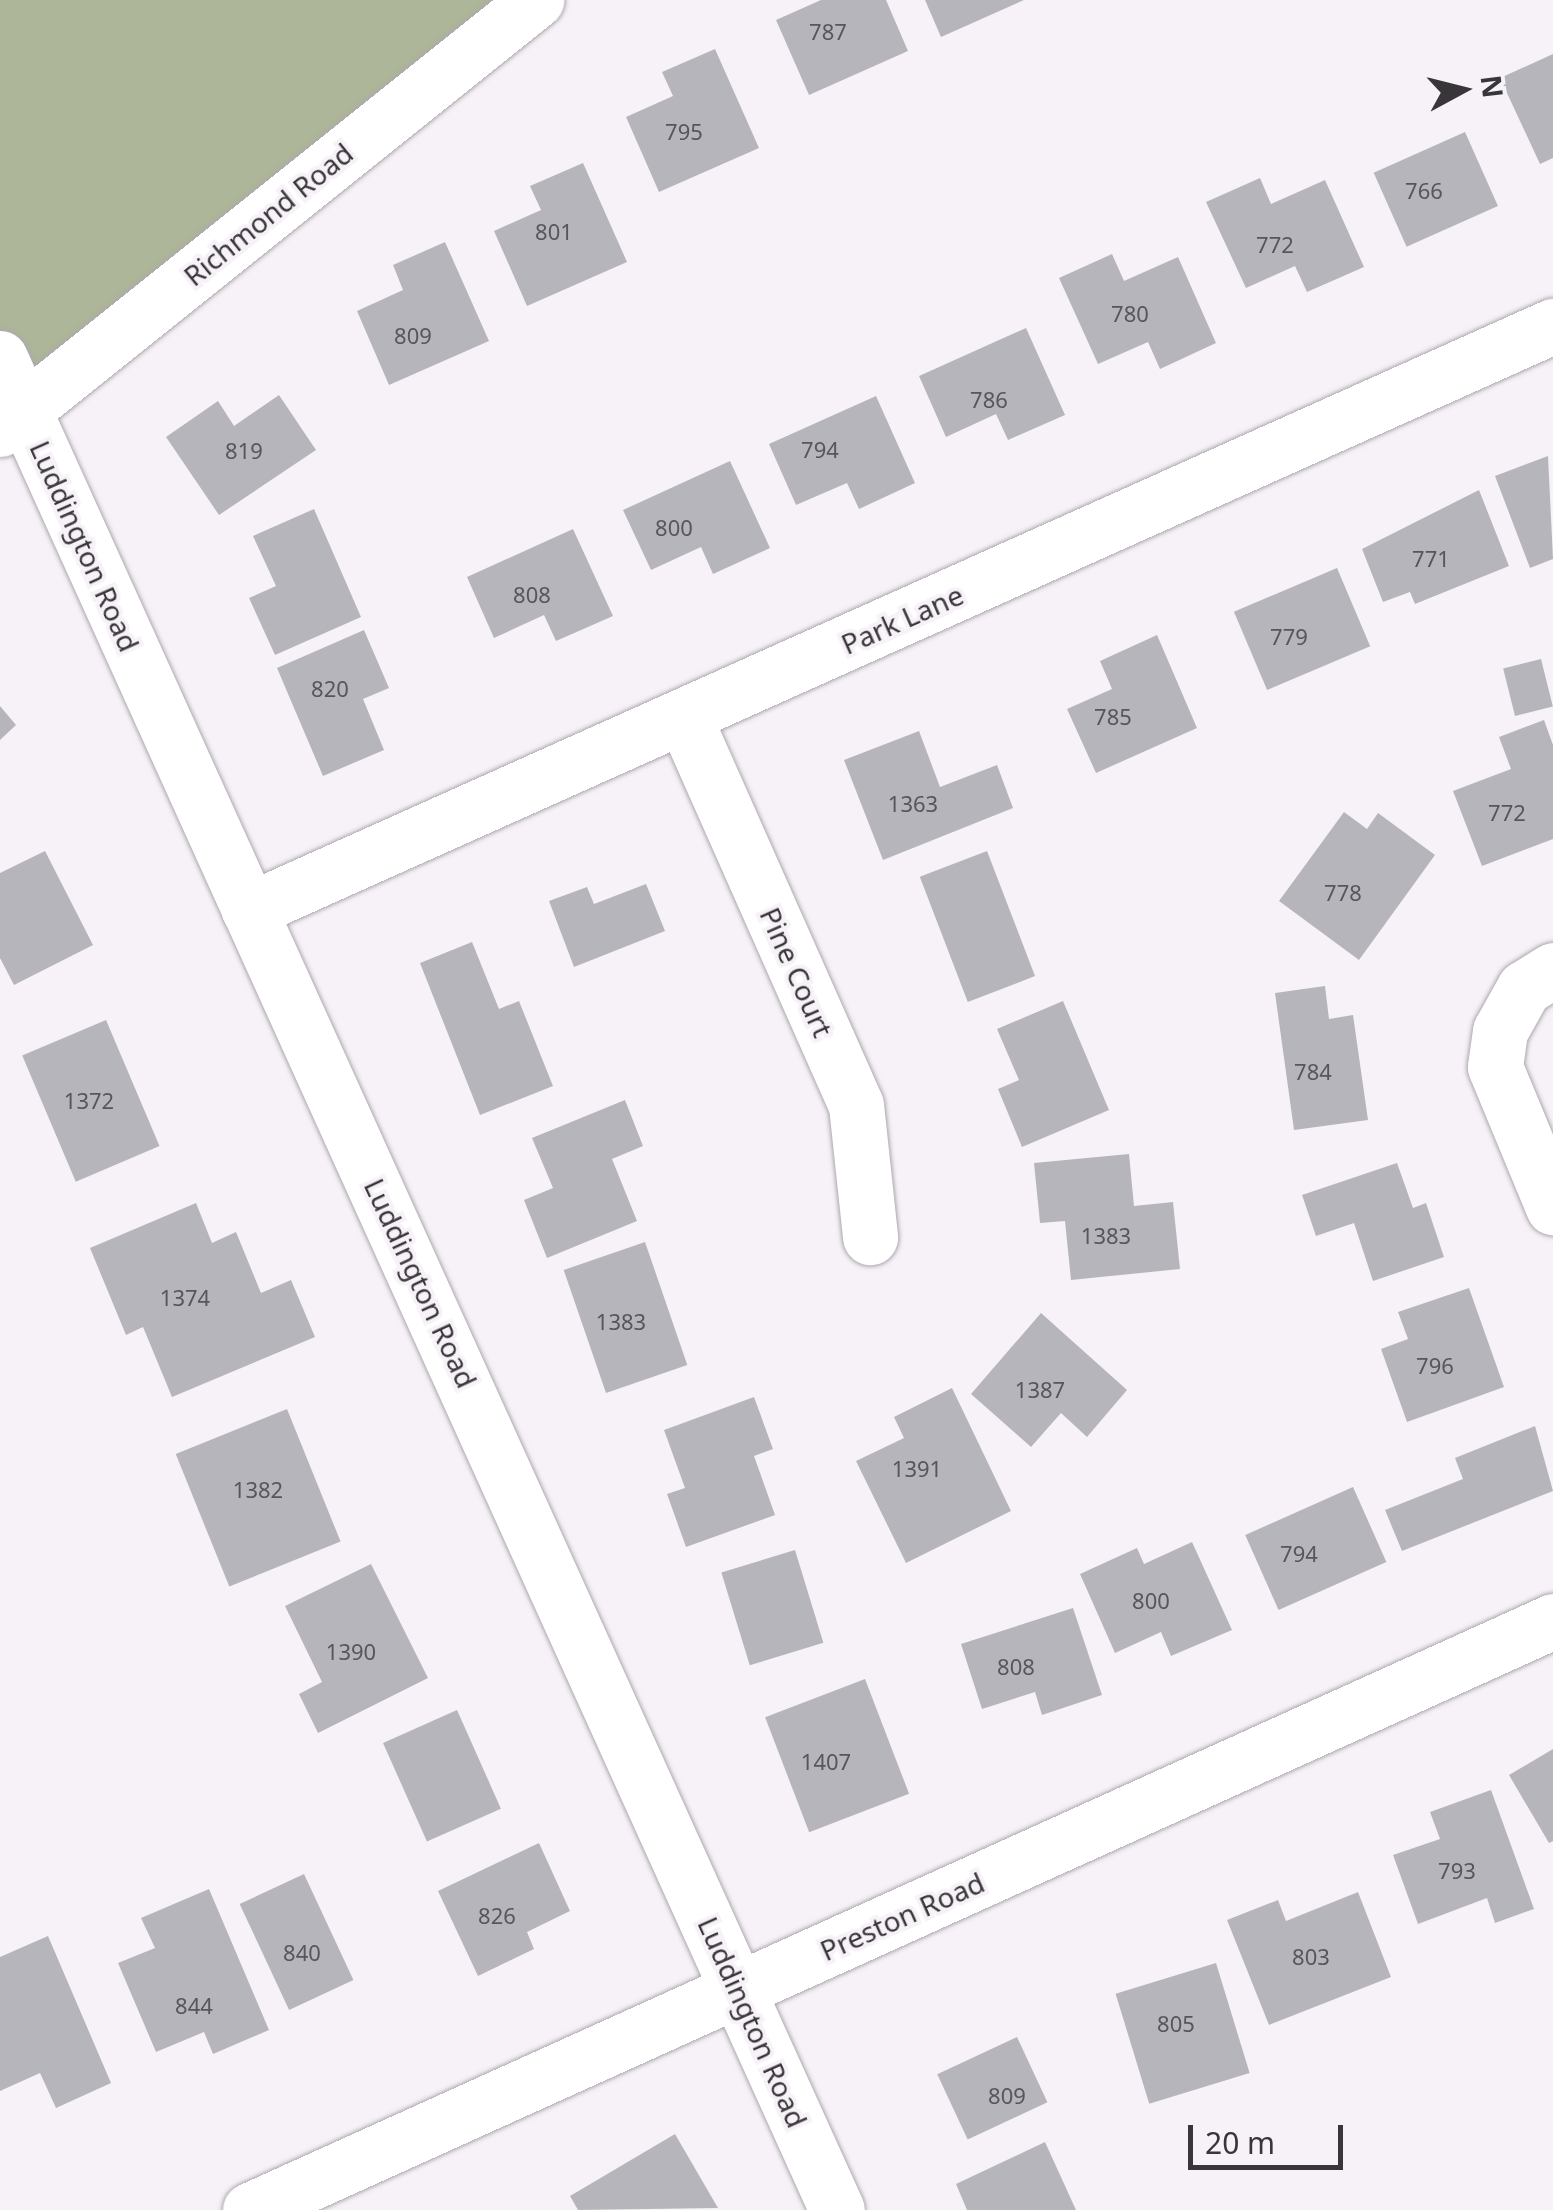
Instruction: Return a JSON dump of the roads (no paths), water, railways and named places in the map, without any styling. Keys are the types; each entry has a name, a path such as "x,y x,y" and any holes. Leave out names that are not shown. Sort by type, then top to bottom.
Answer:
{"street":[{"name":"Richmond Road","path":"12,419 536,0"},
{"name":"Park Lane","path":"250,910 1553,326"},
{"name":"Luddington Road","path":"0,358 12,419 250,910 837,2210"},
{"name":"Pine Court","path":"684,717 856,1106 870,1236"},
{"path":"1553,970 1524,988 1500,1031 1495,1067 1553,1208"},
{"name":"Preston Road","path":"250,2210 1553,1621"}]}
